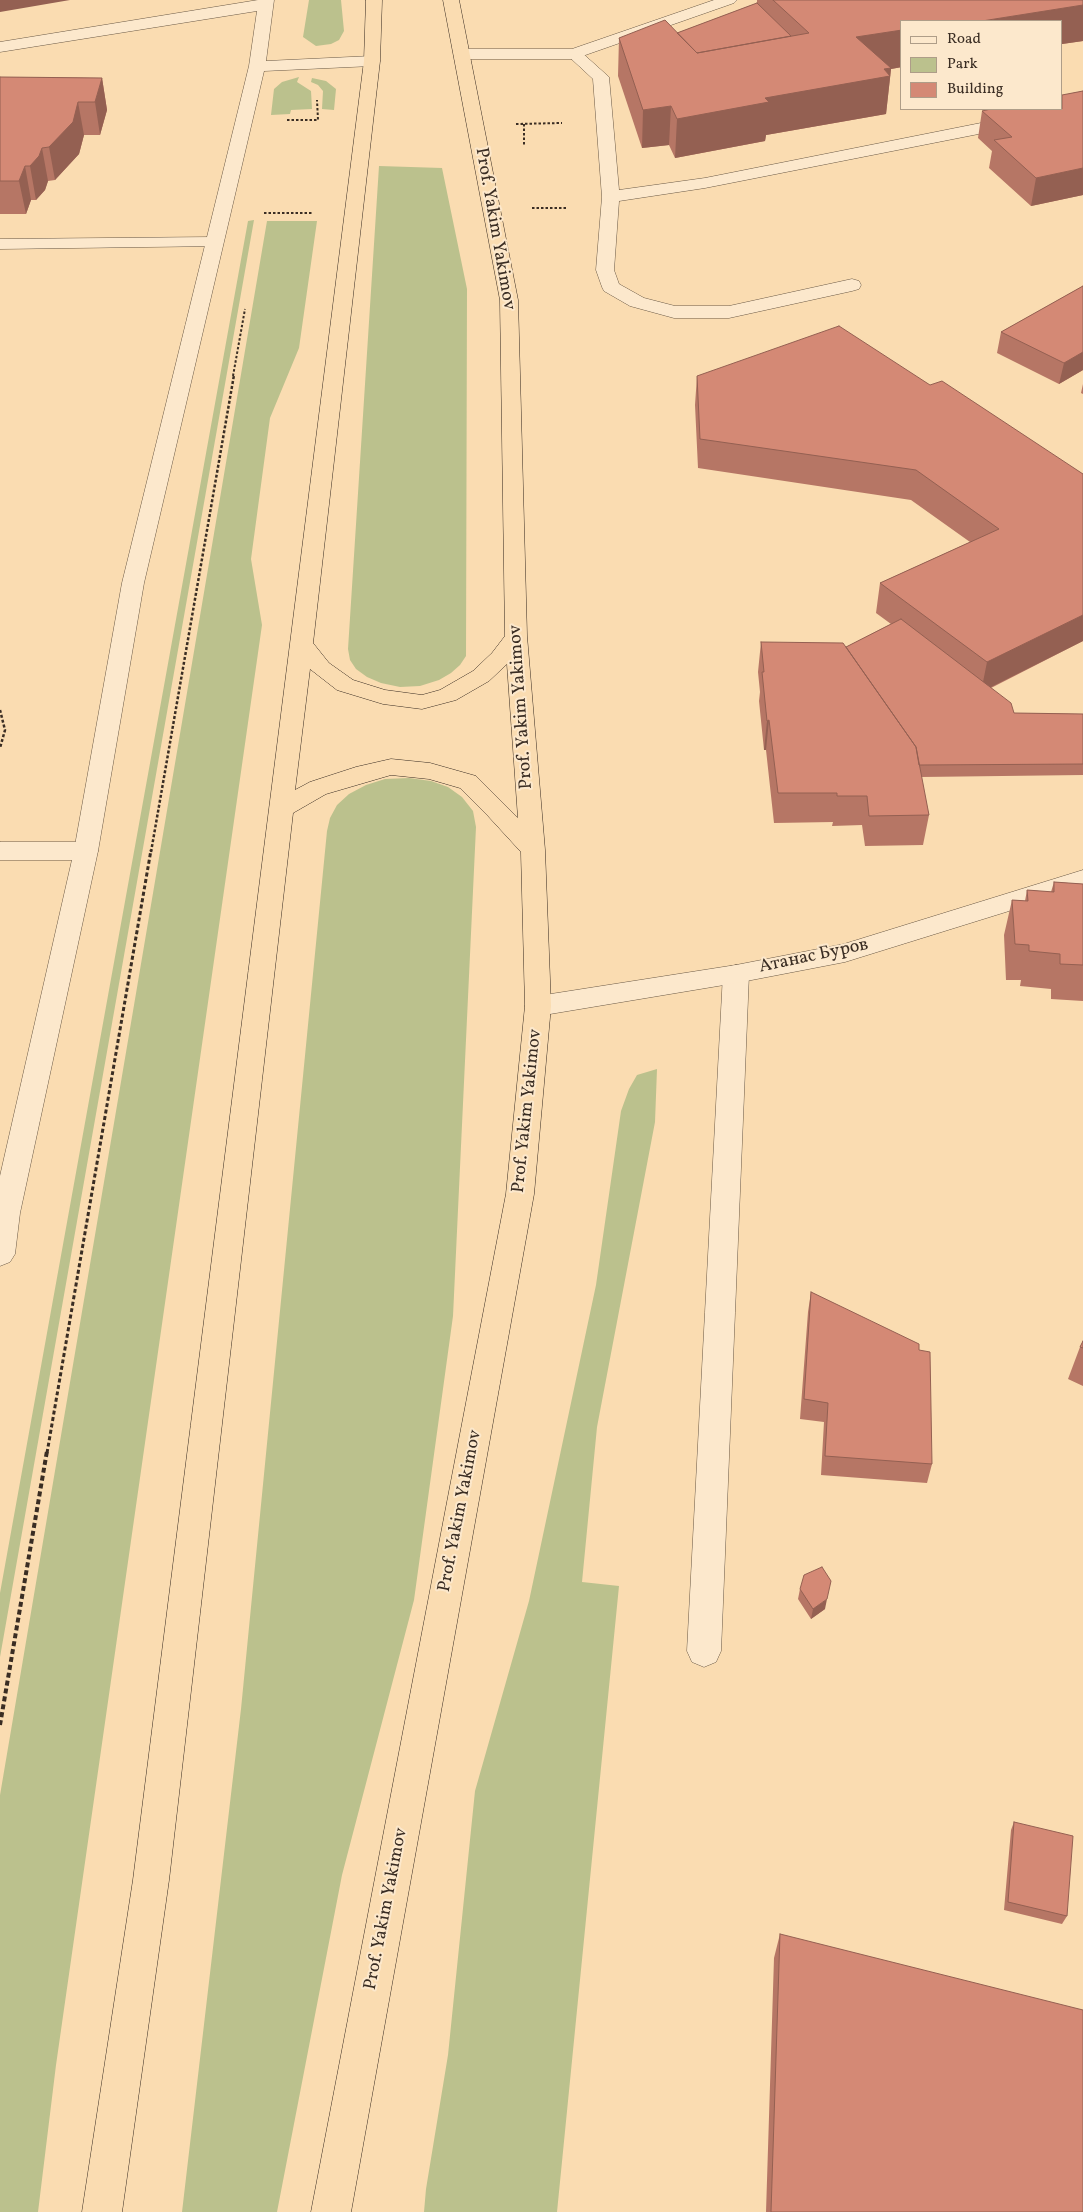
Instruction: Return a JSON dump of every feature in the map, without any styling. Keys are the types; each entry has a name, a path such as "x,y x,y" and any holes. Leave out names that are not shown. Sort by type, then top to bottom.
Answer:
{"highway":[{"path":"102,2212 151,1880 232,1227 280,810 372,61 374,0"},
{"name":"Prof. Yakim Yakimov","path":"331,2212 520,1194 538,1006 533,850 516,636 509,300 452,0"},
{"path":"301,643 321,668 345,685 383,698 422,702 448,694 481,676 500,658 516,636"},
{"path":"280,810 318,788 364,773 392,767 430,771 468,782 497,810 533,850"}],"street":[{"path":"463,54 574,54 729,0"},
{"path":"0,47 266,2 257,66 133,583 86,851 3,1213 0,1254"},
{"path":"574,54 601,77 611,197 605,270 611,287 636,302 674,312 729,312 852,285"},
{"path":"257,66 372,61"},
{"path":"611,197 705,183 1014,122 1000,110"},
{"path":"0,244 214,242"},
{"path":"0,851 86,851"},
{"name":"Атанас Буров","path":"538,1006 736,974 845,953 1083,879"},
{"path":"704,1651 736,974"}],"path":[{"path":"221,213 354,213"},
{"path":"0,1725 246,299"},
{"path":"0,710 5,730 0,748"}],"green space":[{"path":"309,0 341,0 344,31 339,40 331,44 316,46 303,37"},
{"path":"299,77 297,82 311,91 312,109 291,110 290,114 271,115 274,89 282,82"},
{"path":"312,78 326,81 336,89 334,110 322,109 323,91 318,85 311,82"},
{"path":"379,166 442,168 467,289 466,656 451,673 439,680 420,686 400,687 381,683 367,677 356,669 350,660 348,649"},
{"path":"254,220 0,1657 0,1593 248,221"},
{"path":"267,221 317,221 299,348 270,418 251,559 262,625 56,2065 38,2212 0,2212 0,1795"},
{"path":"409,778 431,781 448,787 462,797 473,811 476,827 453,1316 414,1600 342,1875 277,2212 182,2212 241,1709 327,831 330,818 337,805 349,794 366,785 385,779"},
{"path":"657,1069 655,1122 597,1427 582,1582 619,1586 557,2212 424,2212 448,2055 475,1791 529,1601 596,1285 621,1111 629,1089 637,1075"}],"building":[{"path":"773,0 1083,0 1083,5 988,20 900,20 900,30 856,37 891,68 884,69 890,76 765,98 769,102 677,119 671,106 643,110 619,38 665,20 697,53 809,33"},
{"path":"757,3 791,36 697,53 677,33"},
{"path":"0,77 102,78 95,102 78,102 73,122 49,147 42,148 39,156 30,166 25,166 19,181 0,181"},
{"path":"1083,91 1083,168 1036,178 994,140 1012,137 982,111 1063,110 1063,95"},
{"path":"1083,286 1083,352 1064,363 1001,332"},
{"path":"839,326 930,385 942,381 1083,474 1083,615 987,662 880,583 999,529 916,470 700,439 697,376"},
{"path":"901,619 1011,703 1014,713 1083,714 1083,764 919,765 916,747 846,647"},
{"path":"761,642 843,643 916,747 929,815 869,816 867,796 837,796 837,793 778,793 769,720 767,721"},
{"path":"1054,882 1083,884 1083,965 1060,964 1060,954 1029,951 1029,945 1015,944 1012,900 1028,901 1027,890 1054,892"},
{"path":"811,1292 919,1344 919,1350 930,1352 932,1464 825,1456 828,1403 804,1399"},
{"path":"822,1567 831,1581 827,1599 813,1609 800,1589 804,1575"},
{"path":"1014,1822 1073,1836 1067,1916 1008,1902"},
{"path":"780,1934 1083,2010 1083,2212 771,2212"}]}
